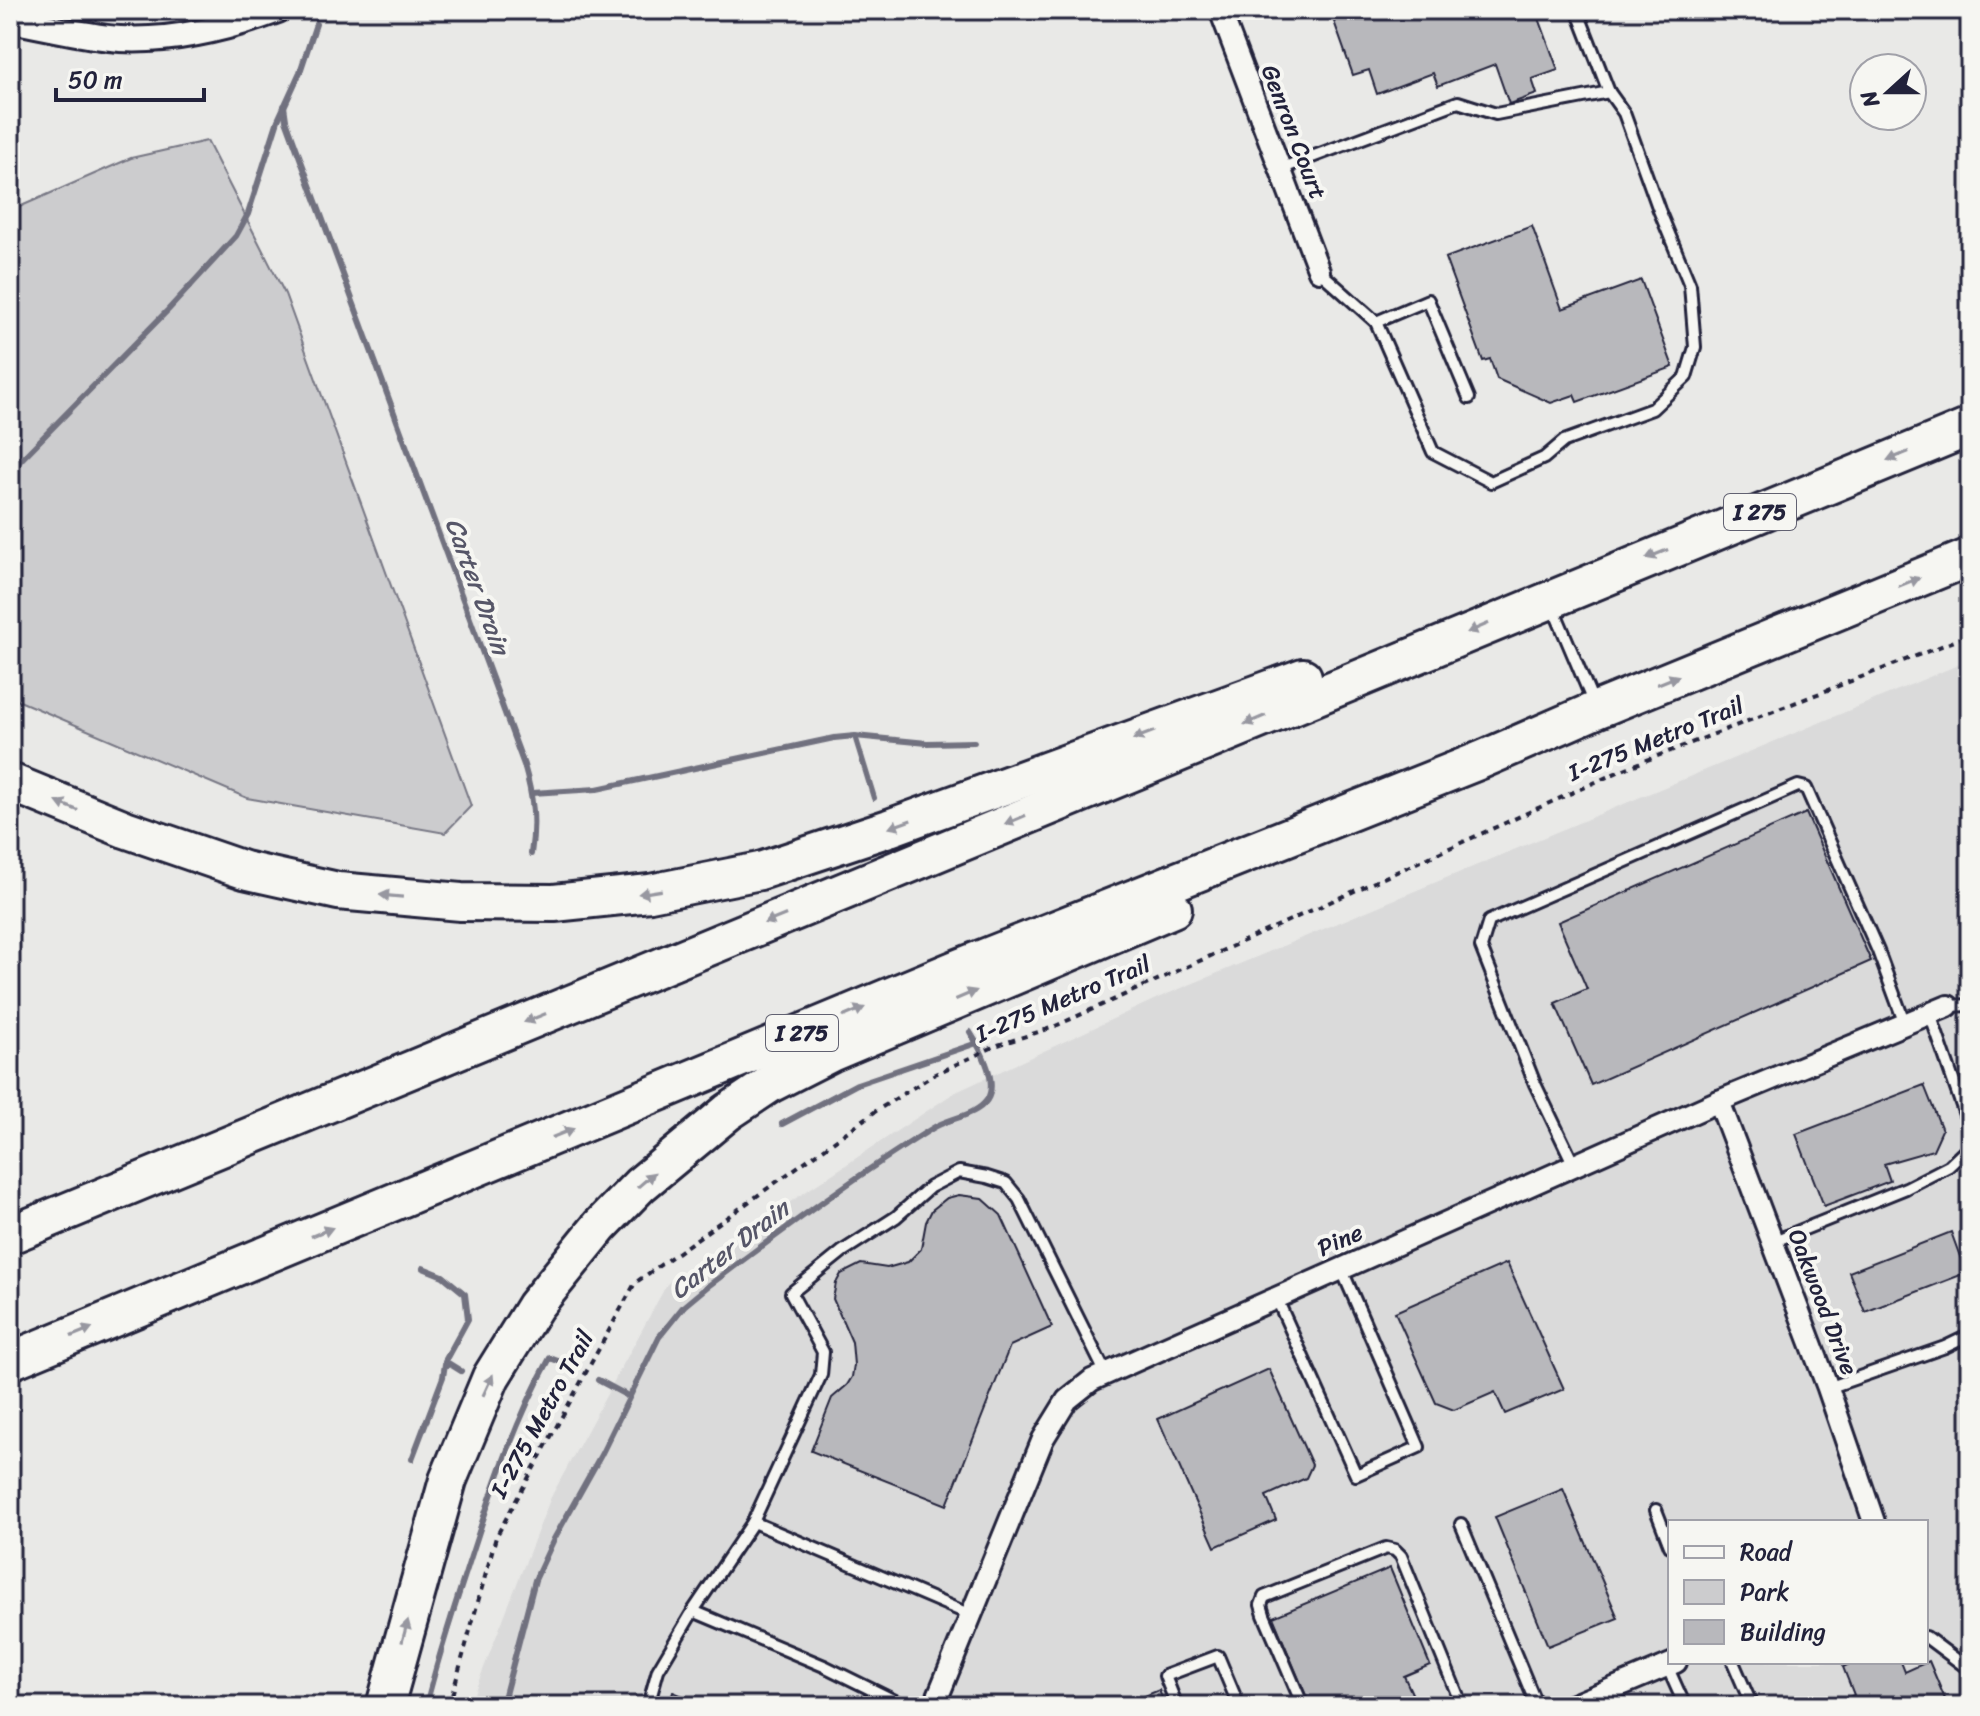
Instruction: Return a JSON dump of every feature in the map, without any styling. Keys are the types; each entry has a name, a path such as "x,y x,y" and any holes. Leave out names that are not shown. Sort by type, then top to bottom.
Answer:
{"highway":[{"name":"I 275","path":"10,1235 1379,668 1970,427"},
{"name":"I 275","path":"10,1361 961,967 1481,760 1970,557"},
{"path":"10,782 125,829 244,870 338,891 461,902 554,903 650,893 760,871 904,823 1260,691 1327,670 1379,668"},
{"path":"385,1706 448,1480 491,1377 535,1306 600,1226 640,1185 728,1112 770,1084 831,1053 1368,825 1481,760"}],"street":[{"path":"10,20 120,39 194,33 238,24 278,10"},
{"name":"Genron Court","path":"1220,10 1319,271"},
{"name":"Pine","path":"934,1706 1043,1439 1055,1416 1080,1388 1105,1372 1719,1101 1939,1010"},
{"name":"Oakwood Drive","path":"1719,1101 1828,1388 1873,1520"},
{"path":"1571,1706 1672,1664"}],"lane":[{"path":"1319,271 1376,322 1433,452 1491,482 1544,458 1564,441 1652,409 1686,377 1695,347 1690,285 1624,113 1609,92 1577,10"},
{"path":"1280,169 1458,102 1496,114 1609,92"},
{"path":"1376,322 1428,300 1469,398"},
{"path":"1550,598 1596,710"},
{"path":"1574,1165 1535,1084 1481,947 1489,921 1798,786 1806,788 1878,951 1905,1024"},
{"path":"1970,1005 1939,1010 1970,1129"},
{"path":"1772,1242 1906,1188 1949,1166 1970,1146"},
{"path":"648,1706 658,1670 693,1611 753,1522 821,1375 823,1352 791,1293 843,1251 896,1217 930,1187 959,1172 1006,1183 1019,1199 1105,1372"},
{"path":"1276,1297 1356,1475 1419,1447 1341,1268"},
{"path":"1828,1388 1945,1347 1970,1335"},
{"path":"1656,1510 1668,1541"},
{"path":"753,1522 971,1615"},
{"path":"1461,1524 1537,1706"},
{"path":"1303,1706 1264,1615 1261,1605 1264,1597 1386,1548 1395,1550 1401,1556 1462,1706"},
{"path":"693,1611 824,1666 905,1706"},
{"path":"1928,1638 1970,1670"},
{"path":"1177,1706 1165,1676 1218,1656 1239,1706"},
{"path":"1672,1664 1685,1706"},
{"path":"1734,1664 1752,1706"}],"path":[{"name":"I-275 Metro Trail","path":"449,1706 496,1537 635,1283 876,1111 935,1074 998,1045 1051,1028 1629,767 1970,635"}],"shaded area":[{"path":"1970,660 1970,1706 469,1706 551,1497 667,1284 954,1093 1160,997"}],"green space":[{"path":"26,10 218,10 122,20 74,18"},
{"path":"207,141 285,294 471,806 445,833 247,798 10,697 10,211 131,158"}],"building":[{"path":"1330,10 1536,10 1558,70 1532,79 1537,94 1509,104 1495,64 1438,86 1433,73 1377,94 1369,70 1353,75"},
{"path":"1532,226 1562,309 1641,280 1673,367 1577,402 1574,395 1551,403 1497,379 1490,359 1483,361 1445,258"},
{"path":"1806,813 1871,961 1591,1085 1555,1003 1587,989 1558,922"},
{"path":"1924,1085 1942,1130 1933,1150 1884,1164 1890,1181 1824,1206 1796,1134"},
{"path":"959,1195 982,1198 1001,1215 1052,1327 1010,1346 947,1505 811,1451 832,1398 852,1377 852,1342 833,1299 841,1274 861,1264 887,1268 908,1262 921,1249 926,1222 932,1210 947,1198"},
{"path":"1951,1232 1966,1273 1865,1312 1849,1272"},
{"path":"1507,1263 1564,1389 1505,1414 1495,1392 1454,1410 1436,1403 1395,1312"},
{"path":"1269,1369 1312,1465 1306,1478 1266,1496 1276,1520 1215,1547 1158,1419"},
{"path":"1563,1489 1618,1618 1548,1646 1495,1517"},
{"path":"1390,1568 1430,1665 1404,1676 1415,1700 1401,1706 1310,1706 1273,1617"},
{"path":"1928,1661 1948,1706 1829,1706 1854,1695 1843,1667 1849,1664 1902,1664 1905,1672"},
{"path":"1159,1690 1165,1706 1121,1706"},
{"path":"673,1692 707,1706 669,1706"}],"waterway":[{"path":"10,471 236,236 248,214 278,120 300,72 316,24"},
{"name":"Carter Drain","path":"284,106 286,120 524,765 533,809 531,854"},
{"name":"Carter Drain","path":"855,736 874,798"},
{"name":"Carter Drain","path":"532,793 597,789 834,738 855,736 927,743 974,742"},
{"name":"Carter Drain","path":"502,1706 535,1580 659,1337 684,1306 708,1286 819,1204 933,1128 982,1105 990,1092 990,1074 970,1032"},
{"path":"782,1124 857,1084 977,1043"},
{"path":"423,1268 443,1276 465,1294 468,1319 445,1361 461,1371"},
{"path":"426,1706 482,1523 527,1404 550,1358 574,1367"},
{"path":"412,1459 445,1364 448,1365"},
{"path":"598,1380 628,1396"}]}
